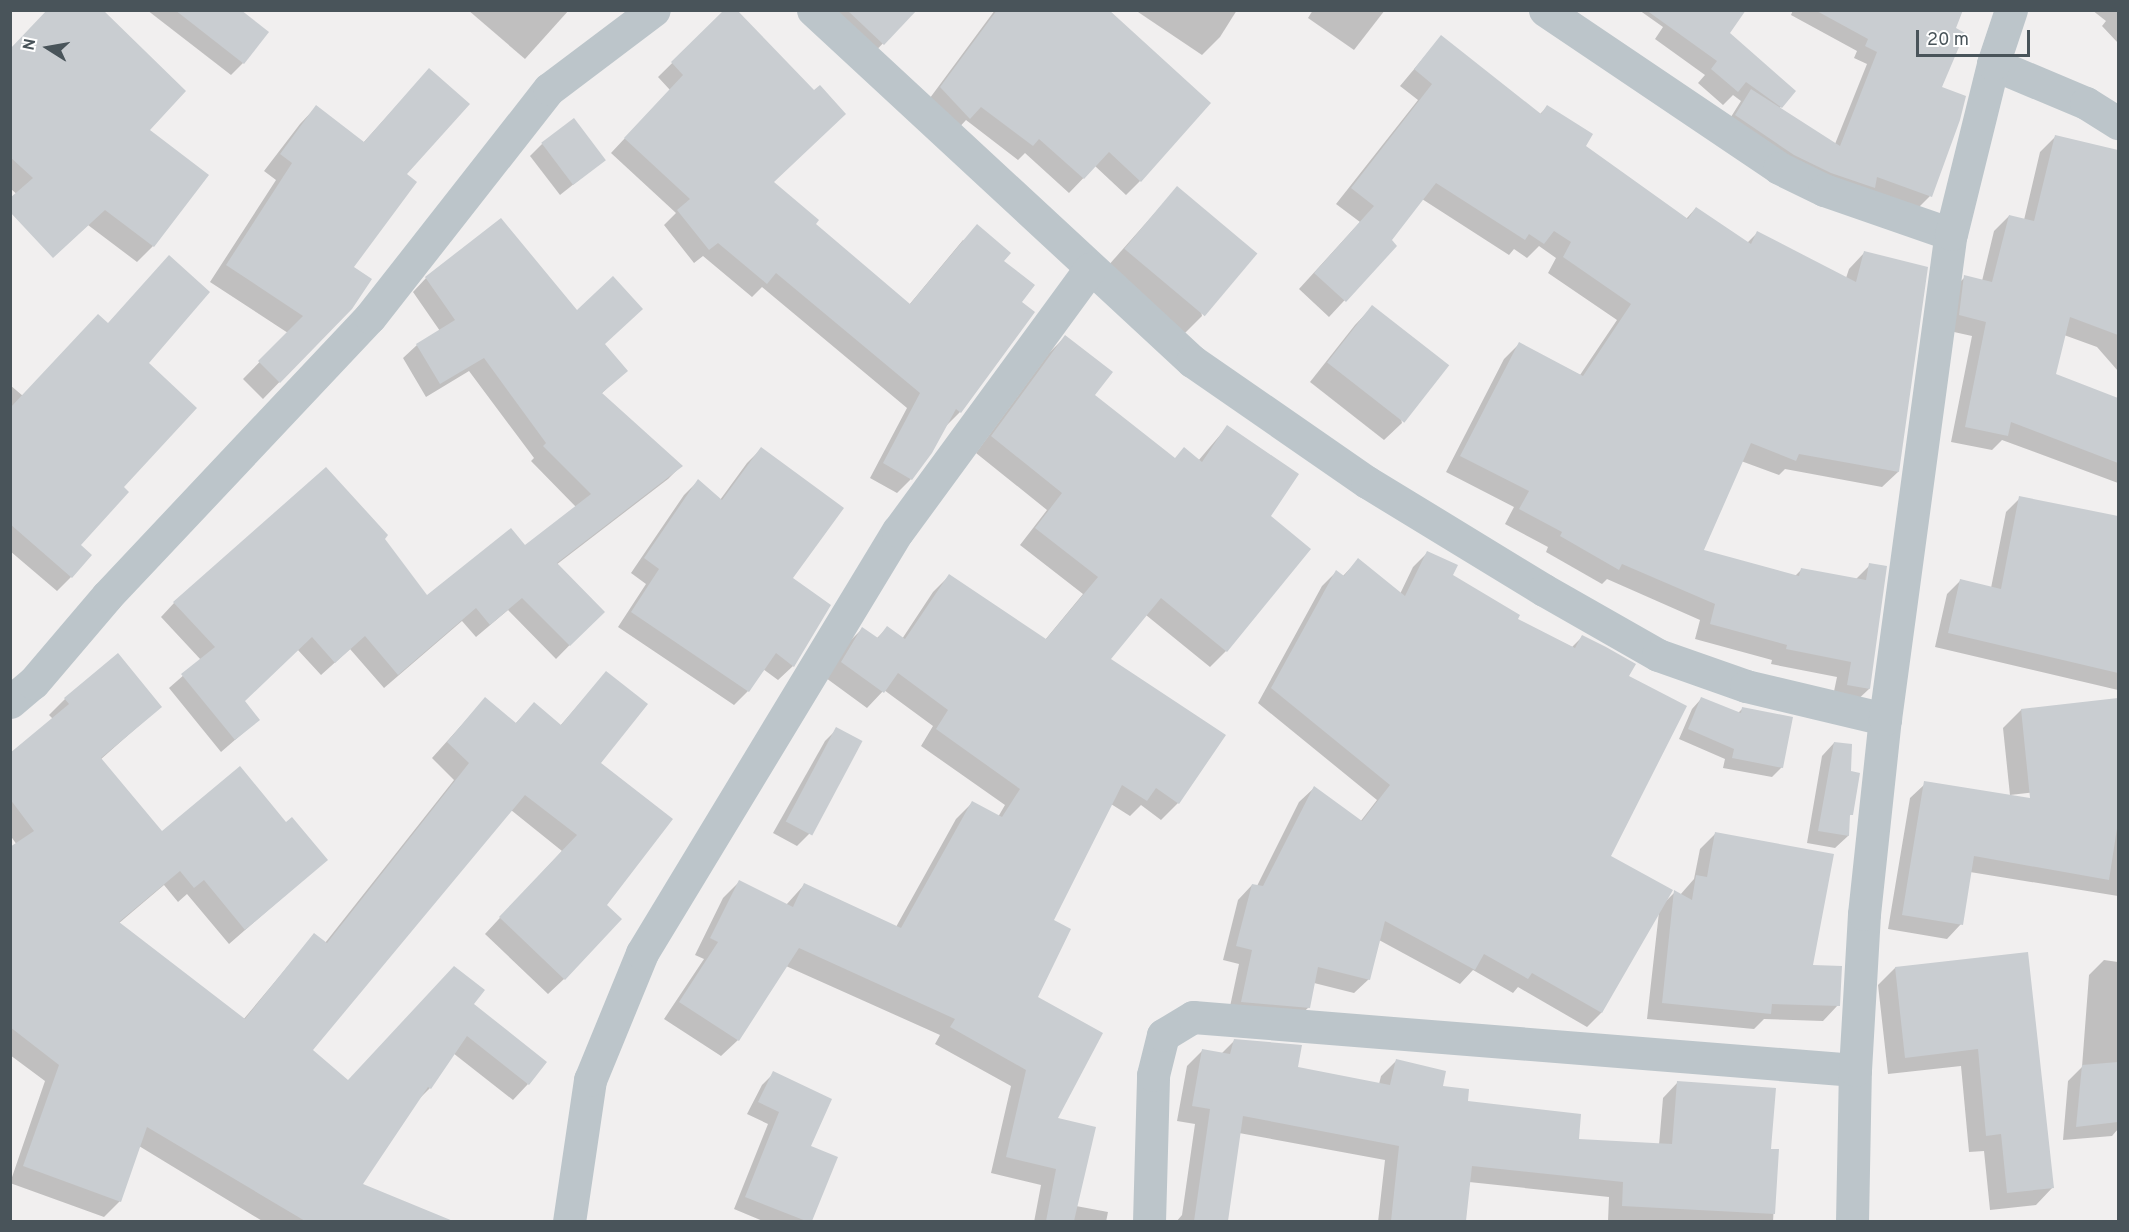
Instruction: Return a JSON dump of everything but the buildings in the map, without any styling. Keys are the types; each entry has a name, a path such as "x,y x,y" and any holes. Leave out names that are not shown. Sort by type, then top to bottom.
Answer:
{"street":[{"path":"10,702 33,683 107,596 370,317 549,89 654,10"},
{"path":"813,10 1090,269 1192,361 1367,482 1544,590 1649,650 1746,686 1885,719"},
{"path":"1545,10 1779,168 1824,190 1951,234"},
{"path":"1852,1221 1855,1070 1864,914 1885,719 1951,234 1993,64 2011,10"},
{"path":"1993,64 2086,103 2118,123"},
{"path":"569,1221 590,1080 642,953 898,531 1090,269"},
{"path":"1149,1221 1153,1075 1163,1035 1193,1017 1855,1070"}]}
